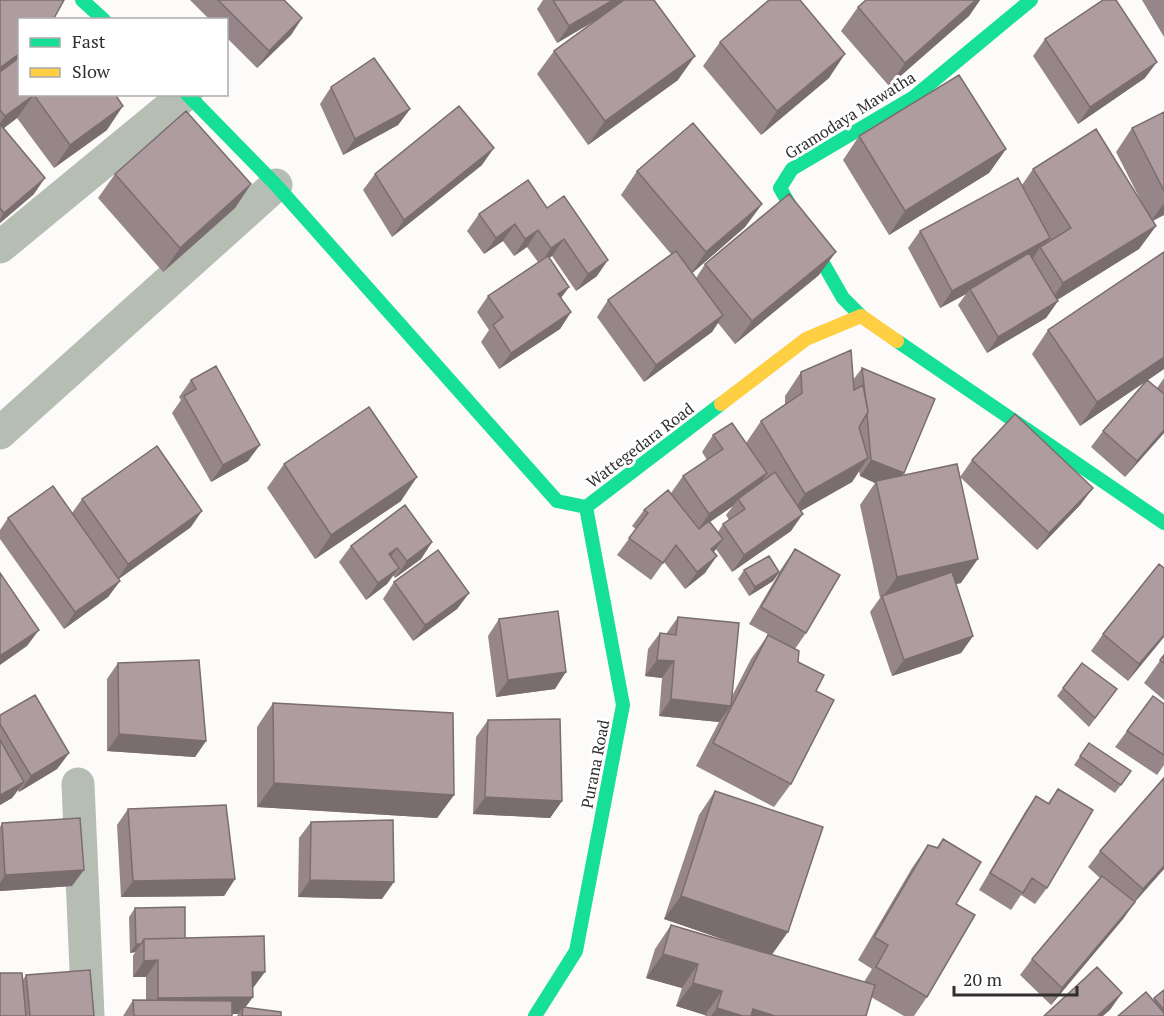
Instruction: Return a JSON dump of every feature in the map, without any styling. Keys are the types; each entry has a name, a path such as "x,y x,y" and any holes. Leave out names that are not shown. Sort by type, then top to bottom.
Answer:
{"street":[{"path":"82,0 102,18"},
{"name":"Gramodaya Mawatha","path":"861,316 843,298 780,188 792,169 914,97 1031,0"},
{"path":"0,248 184,96"},
{"name":"Wattegedara Road","path":"188,96 276,185 557,501 586,507 806,339 861,316"},
{"path":"0,433 276,185"},
{"path":"861,316 1164,523"},
{"name":"Purana Road","path":"535,1016 576,951 623,705 586,507"},
{"path":"78,784 88,1016"}],"building":[{"path":"0,0 64,0 54,18 18,18 18,54 0,68"},
{"path":"218,0 284,0 302,18 269,51"},
{"path":"553,0 613,0 569,26"},
{"path":"624,0 654,0 695,56 605,121 554,51"},
{"path":"769,0 800,0 845,54 777,111 720,42"},
{"path":"866,0 976,0 905,63 858,7"},
{"path":"1103,0 1116,0 1157,62 1090,107 1045,39"},
{"path":"18,58 18,96 33,96 5,116 0,110 0,72"},
{"path":"374,58 410,109 355,139 331,87"},
{"path":"959,75 1006,149 905,211 859,136"},
{"path":"35,96 116,96 123,106 70,145"},
{"path":"459,106 494,148 404,220 375,174"},
{"path":"186,111 251,184 180,248 115,174"},
{"path":"1164,112 1164,191 1132,128"},
{"path":"693,123 762,204 706,252 637,171"},
{"path":"0,124 45,178 4,213 0,208"},
{"path":"1096,129 1156,226 1063,283 1040,247 1071,228 1033,169"},
{"path":"1018,178 1050,238 952,291 920,231"},
{"path":"528,180 547,208 564,196 608,260 588,274 564,239 551,248 538,230 525,239 515,224 496,238 479,214"},
{"path":"789,194 836,252 752,321 705,264"},
{"path":"676,251 723,315 656,365 608,300"},
{"path":"1164,252 1164,357 1097,402 1048,330"},
{"path":"1029,253 1058,301 998,337 970,289"},
{"path":"548,256 569,287 558,294 571,312 511,353 493,325 503,317 488,296"},
{"path":"851,350 854,390 863,385 868,412 859,427 868,458 805,494 761,421 802,393 801,372"},
{"path":"216,366 260,445 223,465 184,396 196,389 191,380"},
{"path":"862,368 935,399 904,473 871,460"},
{"path":"1147,380 1164,394 1164,430 1137,461 1103,431"},
{"path":"369,407 417,477 331,535 284,464"},
{"path":"1015,414 1093,488 1049,533 972,460"},
{"path":"732,423 767,473 709,514 683,476 723,449 713,435"},
{"path":"157,446 202,511 128,564 82,499"},
{"path":"957,464 978,559 897,577 876,481"},
{"path":"775,472 803,514 744,555 723,524 745,509 738,499"},
{"path":"53,486 120,581 75,612 8,518"},
{"path":"668,490 699,529 709,521 723,539 711,549 717,556 697,572 676,545 663,563 629,538 648,513 644,510"},
{"path":"405,505 432,542 407,561 397,548 389,554 399,568 378,583 351,546"},
{"path":"795,549 840,575 806,633 761,607"},
{"path":"438,550 469,593 425,625 394,582"},
{"path":"769,556 779,572 755,587 744,570"},
{"path":"1159,564 1164,568 1164,635 1139,664 1103,634"},
{"path":"952,572 973,636 904,660 882,596"},
{"path":"0,573 39,630 0,656"},
{"path":"558,611 566,672 508,680 499,619"},
{"path":"678,617 739,623 731,706 671,699 674,661 657,660 660,633 676,635"},
{"path":"768,635 799,651 798,662 824,675 816,691 834,700 791,784 713,743"},
{"path":"199,660 206,741 119,734 118,663"},
{"path":"1082,663 1117,689 1095,718 1063,688"},
{"path":"35,695 69,753 31,776 0,724 0,715"},
{"path":"1153,696 1164,704 1164,755 1127,731"},
{"path":"273,703 453,713 454,795 274,783"},
{"path":"560,719 562,801 485,797 488,720"},
{"path":"0,740 24,782 0,795"},
{"path":"1089,743 1131,771 1121,785 1080,756"},
{"path":"1164,778 1164,866 1143,889 1100,851"},
{"path":"1058,789 1093,810 1047,888 1032,878 1023,893 990,873 1036,796 1049,804"},
{"path":"715,791 823,827 788,932 681,896"},
{"path":"226,805 235,879 133,881 128,809"},
{"path":"80,818 84,870 5,875 2,823"},
{"path":"393,820 394,882 310,880 311,822"},
{"path":"943,839 981,862 956,904 975,915 927,997 876,967 888,945 874,937 928,845 938,848"},
{"path":"1102,876 1135,902 1062,988 1032,959"},
{"path":"185,907 185,938 144,939 141,944 136,944 135,908"},
{"path":"671,925 875,985 866,1016 775,1016 753,1009 751,1016 743,1016 717,1008 722,991 693,983 698,964 663,954"},
{"path":"264,936 265,972 252,972 253,997 158,998 158,960 144,961 144,939"},
{"path":"1097,967 1122,993 1097,1016 1044,1016"},
{"path":"90,970 94,1016 30,1016 26,975"},
{"path":"0,973 22,973 26,1016 0,1016"},
{"path":"1164,990 1164,1010 1154,998"},
{"path":"1146,992 1164,1016 1118,1016"},
{"path":"133,1000 232,1001 232,1016 134,1016"},
{"path":"243,1007 281,1012 281,1016 242,1016"}],"traffic: fast":[{"path":"82,0 102,18"},
{"path":"861,316 843,298 780,188 792,169 914,97 1031,0"},
{"path":"189,96 276,185 557,501 586,507 721,404"},
{"path":"897,341 1164,523"},
{"path":"535,1016 576,951 623,705 586,507"}],"traffic: slow":[{"path":"721,404 806,339 861,316 897,341"}]}
